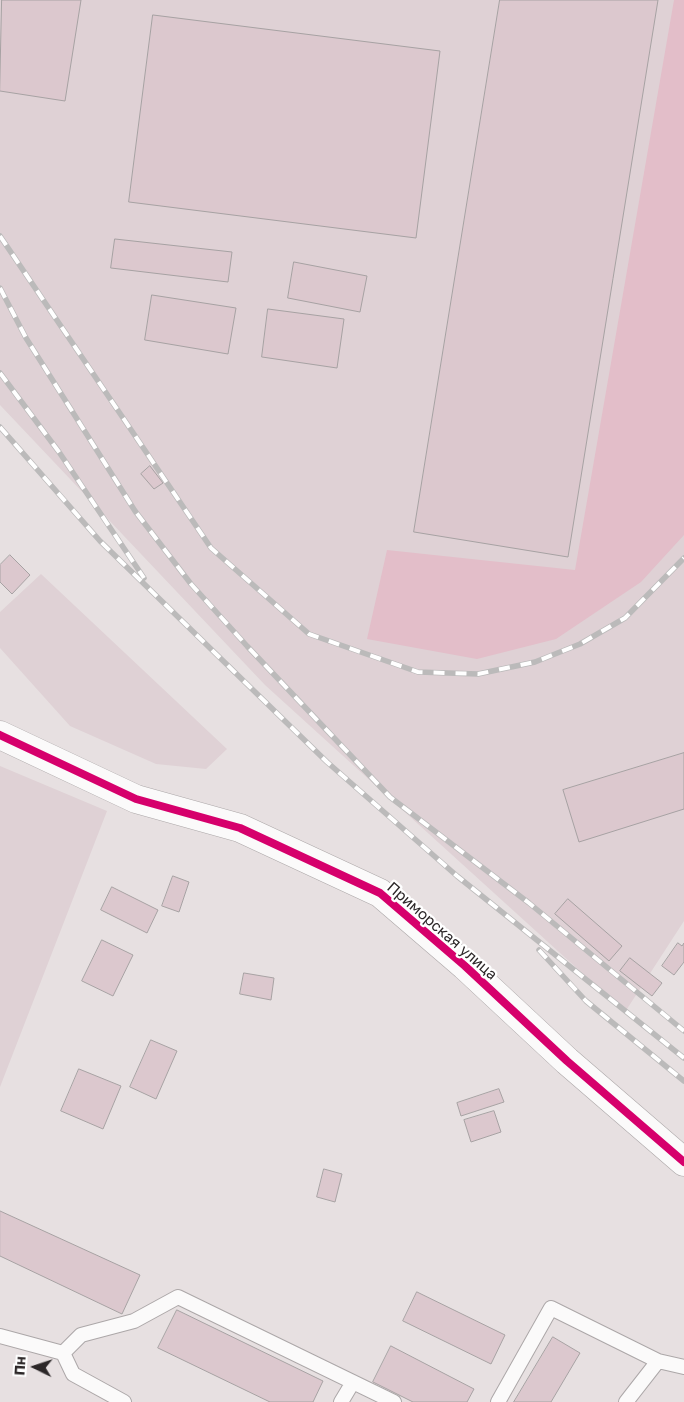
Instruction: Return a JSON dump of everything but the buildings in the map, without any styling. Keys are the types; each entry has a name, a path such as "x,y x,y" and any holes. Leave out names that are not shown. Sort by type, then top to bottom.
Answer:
{"street":[{"name":"Приморская улица","path":"0,736 136,799 240,828 380,893 465,966 574,1067 684,1162"}],"lane":[{"path":"63,1353 81,1335 134,1321 178,1297 394,1402"},
{"path":"498,1402 551,1308 658,1360 684,1367"},
{"path":"0,1336 63,1353 73,1374 124,1402"},
{"path":"626,1402 658,1360"},
{"path":"341,1402 353,1382"}],"shaded area":[{"path":"0,0 684,0 684,921 625,1012 265,685 0,405"},
{"path":"674,0 684,0 684,535 641,582 556,639 477,659 367,639 387,550 575,570"},
{"path":"41,574 227,749 206,769 156,764 70,726 0,648 0,612"},
{"path":"0,766 107,811 0,1087"}],"railway":[{"path":"0,236 211,548 309,634 418,672 478,674 535,662 580,644 625,618 684,558"},
{"path":"0,288 26,338 135,511 191,584 247,646 390,797 529,903 684,1031"},
{"path":"0,373 59,452 144,578"},
{"path":"0,427 100,541 327,762 457,876 684,1058"},
{"path":"539,950 586,1001 684,1081"}],"cycle path":[{"path":"0,735 136,799 240,828 380,893 465,966 567,1061 684,1162"}]}
